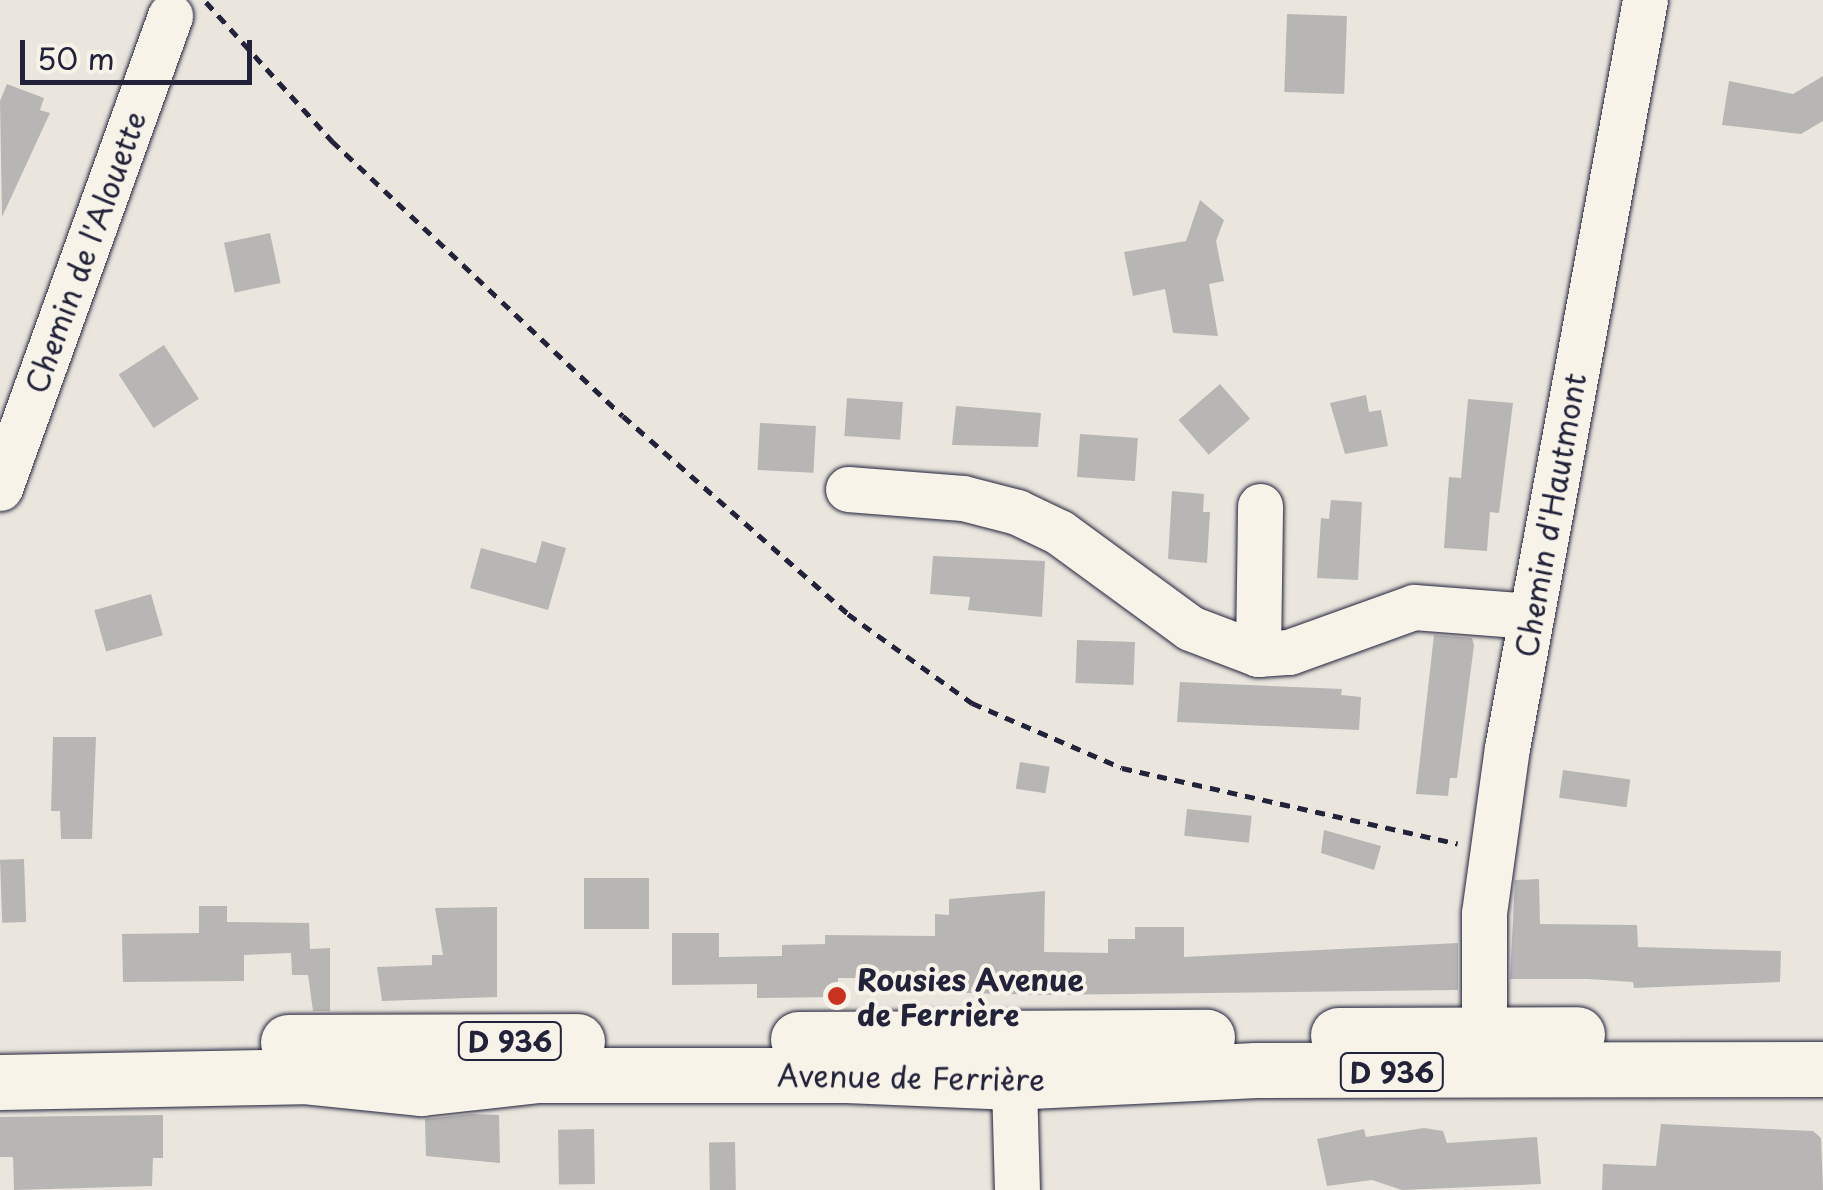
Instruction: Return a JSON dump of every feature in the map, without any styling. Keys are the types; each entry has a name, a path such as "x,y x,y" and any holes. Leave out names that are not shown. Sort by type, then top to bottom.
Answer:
{"main road":[{"name":"Avenue de Ferrière","path":"0,1082 302,1076 422,1088 536,1075 996,1062 1488,1055 1823,1033"},
{"name":"Avenue de Ferrière","path":"0,1044 996,1062"},
{"name":"Avenue de Ferrière","path":"1488,1055 1823,1068"}],"street":[{"name":"Chemin d'Hautmont","path":"1488,1055 1490,851 1644,0"},
{"name":"Chemin de l'Alouette","path":"0,488 187,8"},
{"path":"848,489 963,498 1017,512 1059,532 1190,628 1258,654 1289,652 1414,607 1531,616"},
{"path":"1258,654 1260,506"},
{"path":"1488,1055 1823,1048"},
{"path":"0,1069 62,1060 845,1056 906,1063 996,1062 1017,1190"}],"path":[{"path":"187,8 623,416 848,614 972,703 1122,768 1490,851"}],"building":[{"path":"1287,14 1347,16 1344,94 1284,92"},
{"path":"1823,76 1823,121 1801,134 1722,125 1729,81 1793,94"},
{"path":"7,84 44,98 40,110 50,113 2,217 0,101"},
{"path":"1200,200 1224,220 1216,241 1224,281 1209,284 1218,336 1173,333 1165,289 1133,296 1124,252 1186,241"},
{"path":"270,233 281,283 235,293 224,243"},
{"path":"164,345 199,399 154,428 119,374"},
{"path":"1220,384 1250,419 1209,455 1178,420"},
{"path":"1366,395 1369,412 1381,410 1388,446 1345,454 1330,403"},
{"path":"847,398 903,402 900,440 844,436"},
{"path":"1468,399 1513,403 1499,513 1490,512 1487,551 1444,548 1449,477 1461,478"},
{"path":"956,406 1041,413 1038,447 952,445"},
{"path":"760,423 816,426 813,473 758,470"},
{"path":"1080,434 1138,438 1135,481 1077,477"},
{"path":"1172,491 1204,494 1203,512 1210,512 1207,563 1168,559"},
{"path":"1331,500 1362,502 1358,580 1317,578 1321,518 1329,519"},
{"path":"542,541 566,548 548,610 470,588 481,548 536,563"},
{"path":"933,556 1045,561 1042,617 968,610 970,597 930,594"},
{"path":"151,594 163,635 106,652 94,610"},
{"path":"1434,635 1472,638 1474,645 1457,778 1450,778 1448,796 1416,794"},
{"path":"1077,640 1135,642 1133,685 1075,683"},
{"path":"1180,682 1342,689 1341,695 1361,697 1359,730 1177,722"},
{"path":"53,737 96,737 92,839 61,839 60,811 51,811"},
{"path":"1020,762 1050,767 1045,793 1016,789"},
{"path":"1563,770 1630,779 1626,807 1559,798"},
{"path":"1187,809 1252,816 1249,843 1184,836"},
{"path":"1324,830 1381,846 1374,870 1321,853"},
{"path":"24,859 26,922 2,923 0,860"},
{"path":"584,878 649,878 649,929 584,929"},
{"path":"1539,879 1540,924 1637,925 1638,947 1781,951 1780,982 1634,988 1633,982 1510,979 1515,880"},
{"path":"1045,891 1044,952 1108,953 1108,939 1135,939 1135,927 1184,927 1184,957 1458,943 1458,990 1043,995 931,992 931,978 838,978 838,997 757,998 757,984 672,985 672,933 719,933 719,957 782,956 782,945 825,944 825,935 935,936 935,914 949,915 949,899"},
{"path":"199,906 227,906 227,922 309,923 310,949 330,948 330,1011 313,1011 308,975 292,975 291,953 244,955 244,981 123,982 122,934 199,933"},
{"path":"497,907 497,997 382,1001 377,967 432,965 432,955 443,955 435,908"},
{"path":"163,1115 163,1158 153,1158 152,1186 14,1190 13,1157 0,1157 0,1117"},
{"path":"499,1115 500,1163 426,1156 425,1119"},
{"path":"1661,1124 1813,1131 1821,1138 1823,1190 1602,1190 1603,1164 1656,1166"},
{"path":"1424,1128 1443,1131 1447,1143 1537,1137 1541,1184 1402,1190 1372,1180 1327,1186 1317,1139 1364,1129 1366,1137"},
{"path":"594,1129 595,1184 559,1185 558,1130"},
{"path":"709,1142 735,1142 736,1190 710,1190"}],"place":[{"name":"Rousies Avenue de Ferrière","path":"837,996"}]}
